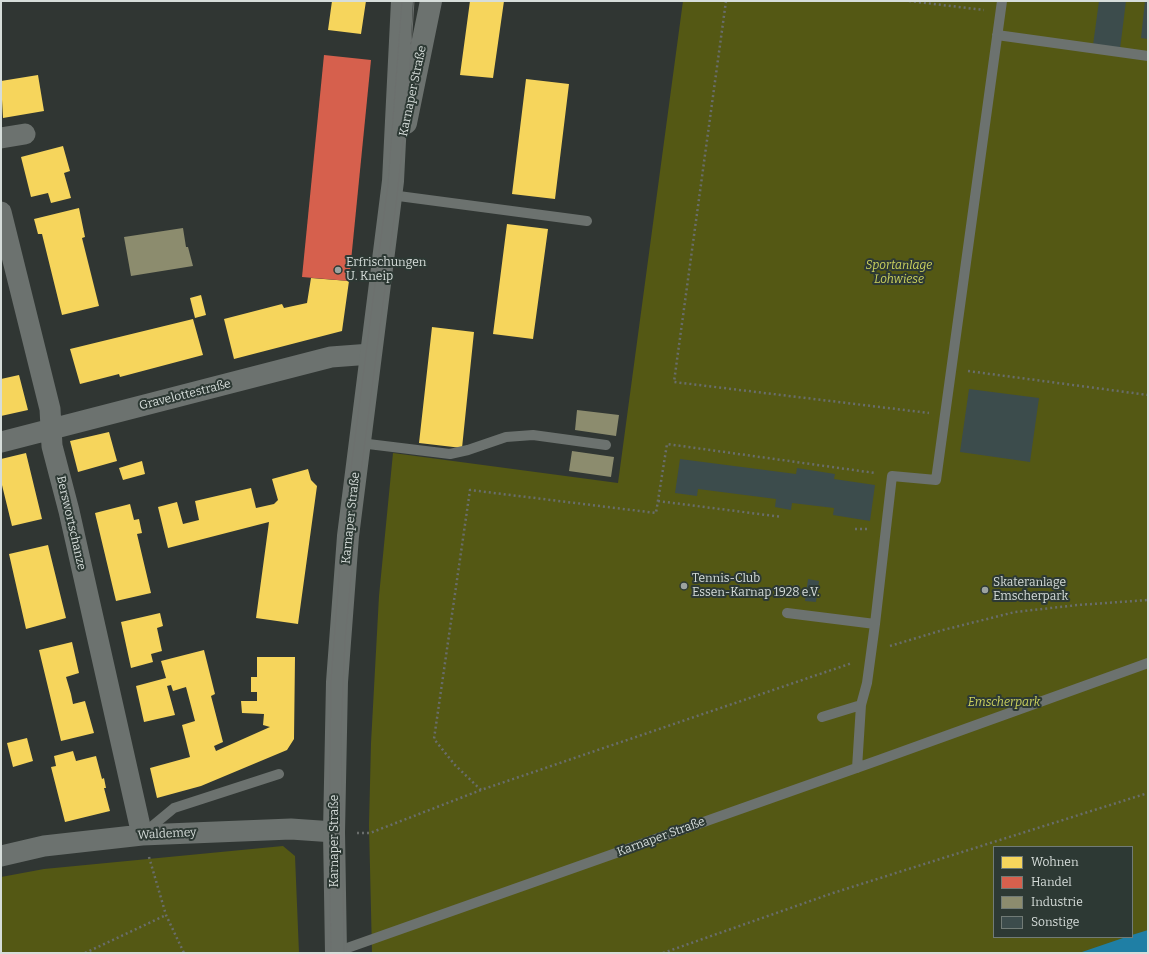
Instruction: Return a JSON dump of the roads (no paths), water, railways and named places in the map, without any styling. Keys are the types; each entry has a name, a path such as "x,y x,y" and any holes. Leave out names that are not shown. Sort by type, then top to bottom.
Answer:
{"main road":[{"name":"Karnaper Straße","path":"336,953 334,832 337,682 348,536 392,188 402,1"},
{"name":"Karnaper Straße","path":"392,188 431,1"}],"street":[{"path":"1,138 25,134"},
{"name":"Berswortschanze","path":"1,212 50,409 52,446 69,511 142,835"},
{"name":"Gravelottestraße","path":"1,442 331,357 371,354"},
{"name":"Waldemey","path":"1,856 44,846 142,835 290,829 334,832"}],"lane":[{"path":"857,768 861,705 871,654 892,476 936,480 1002,1"},
{"path":"997,35 1148,56"},
{"path":"392,188 587,221"},
{"path":"360,443 450,454 468,450 506,437 533,436 606,445"},
{"path":"787,613 875,624"},
{"name":"Karnaper Straße","path":"336,953 1148,663"},
{"path":"822,717 861,705"},
{"path":"142,835 174,808 279,774"}],"water":[{"path":"1148,930 1148,953 1079,953 1123,938 1133,938 1133,935"}],"tram line":[{"path":"331,953 329,832 331,680 342,538 388,184 402,1"},
{"path":"344,953 341,733 345,640 361,472 397,196 408,96 414,1"}],"place":[{"name":"Erfrischungen U. Kneip","path":"338,270"},
{"name":"Tennis-Club Essen-Karnap 1928 e.V.","path":"684,586"},
{"name":"Skateranlage Emscherpark","path":"985,590"}],"park label":[{"name":"Sportanlage Lohwiese","path":"899,273"},
{"name":"Emscherpark","path":"1004,703"}]}
